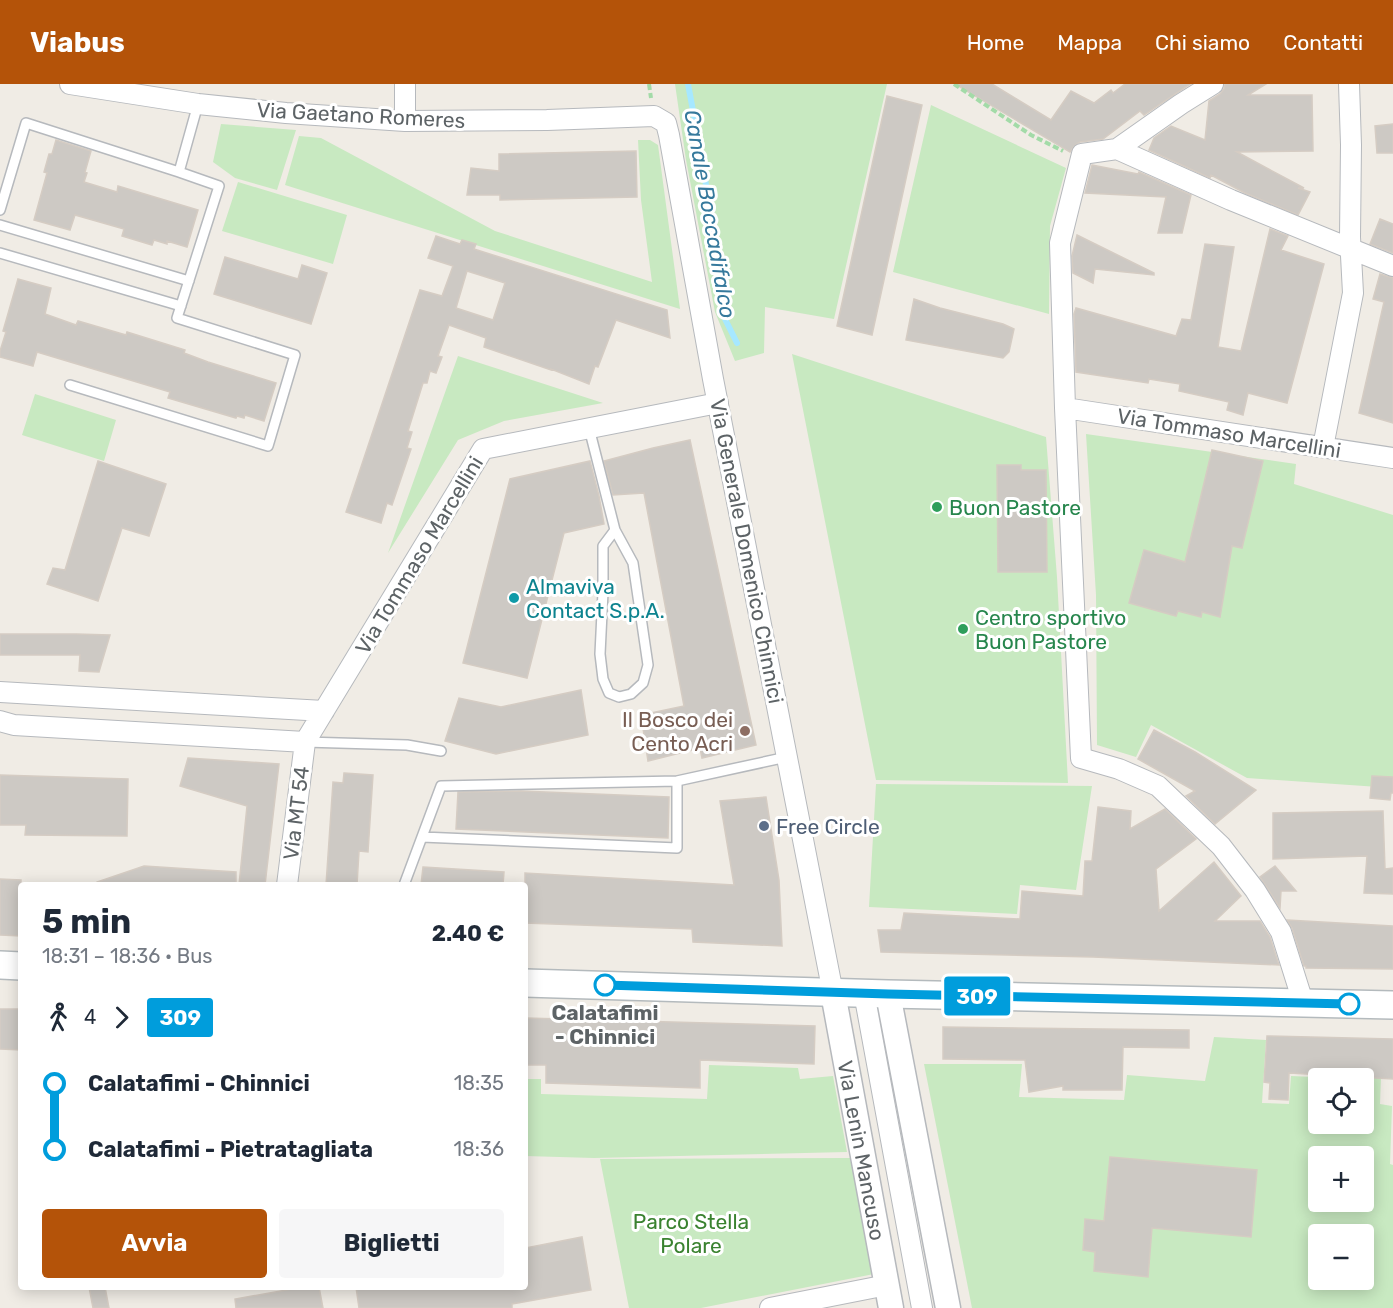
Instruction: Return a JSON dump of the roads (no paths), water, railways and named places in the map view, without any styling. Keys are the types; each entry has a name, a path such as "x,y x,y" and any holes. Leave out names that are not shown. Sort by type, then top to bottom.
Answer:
{"main road":[{"path":"0,965 18,966"},
{"path":"528,983 833,993 1393,1005"}],"street":[{"name":"Via Gaetano Romeres","path":"70,84 97,86 198,104 405,121 547,120 654,116"},
{"path":"405,84 405,121"},
{"path":"1213,84 1117,149 1082,154 1060,243 1081,759 1119,769 1158,786 1221,846 1255,890 1281,932 1303,1002"},
{"path":"1323,447 1353,293 1349,84"},
{"name":"Via Generale Domenico Chinnici","path":"654,116 666,123 669,135 718,403 833,993"},
{"path":"1117,149 1231,200 1393,266"},
{"name":"Via Tommaso Marcellini","path":"305,742 483,449 718,403"},
{"name":"Via Tommaso Marcellini","path":"1065,408 1393,458"},
{"path":"0,692 324,711"},
{"path":"0,721 14,725 305,742"},
{"name":"Via MT 54","path":"287,882 305,742"},
{"name":"Via Lenin Mancuso","path":"833,993 889,1297"},
{"path":"876,994 948,1308"},
{"name":"Via Lenin Mancuso","path":"876,994 922,1308"},
{"path":"770,1308 889,1297"}],"lane":[{"path":"179,172 198,104"},
{"path":"0,210 26,123 219,186 177,318 295,355 268,446 70,385"},
{"path":"0,225 189,281"},
{"path":"0,252 181,306"},
{"path":"589,428 615,530 633,562 648,665 643,683 631,694 619,697 609,693 603,679 600,654 603,546 615,530"},
{"path":"305,742 407,745 441,751"},
{"path":"405,882 441,786 677,781 787,757"},
{"path":"422,837 677,848 677,781"}],"waterway":[{"name":"Canale Boccadifalco","path":"688,84 704,170 723,315 737,343"}],"place":[{"name":"Buon Pastore","path":"937,507"},
{"name":"Almaviva Contact S.p.A.","path":"514,598"},
{"name":"Centro sportivo Buon Pastore","path":"963,629"},
{"name":"Il Bosco dei Cento Acri","path":"745,731"},
{"name":"Free Circle","path":"764,826"},
{"name":"Calatafimi - Chinnici","path":"605,985"}],"park label":[{"name":"Parco Stella Polare","path":"691,1233"}]}
